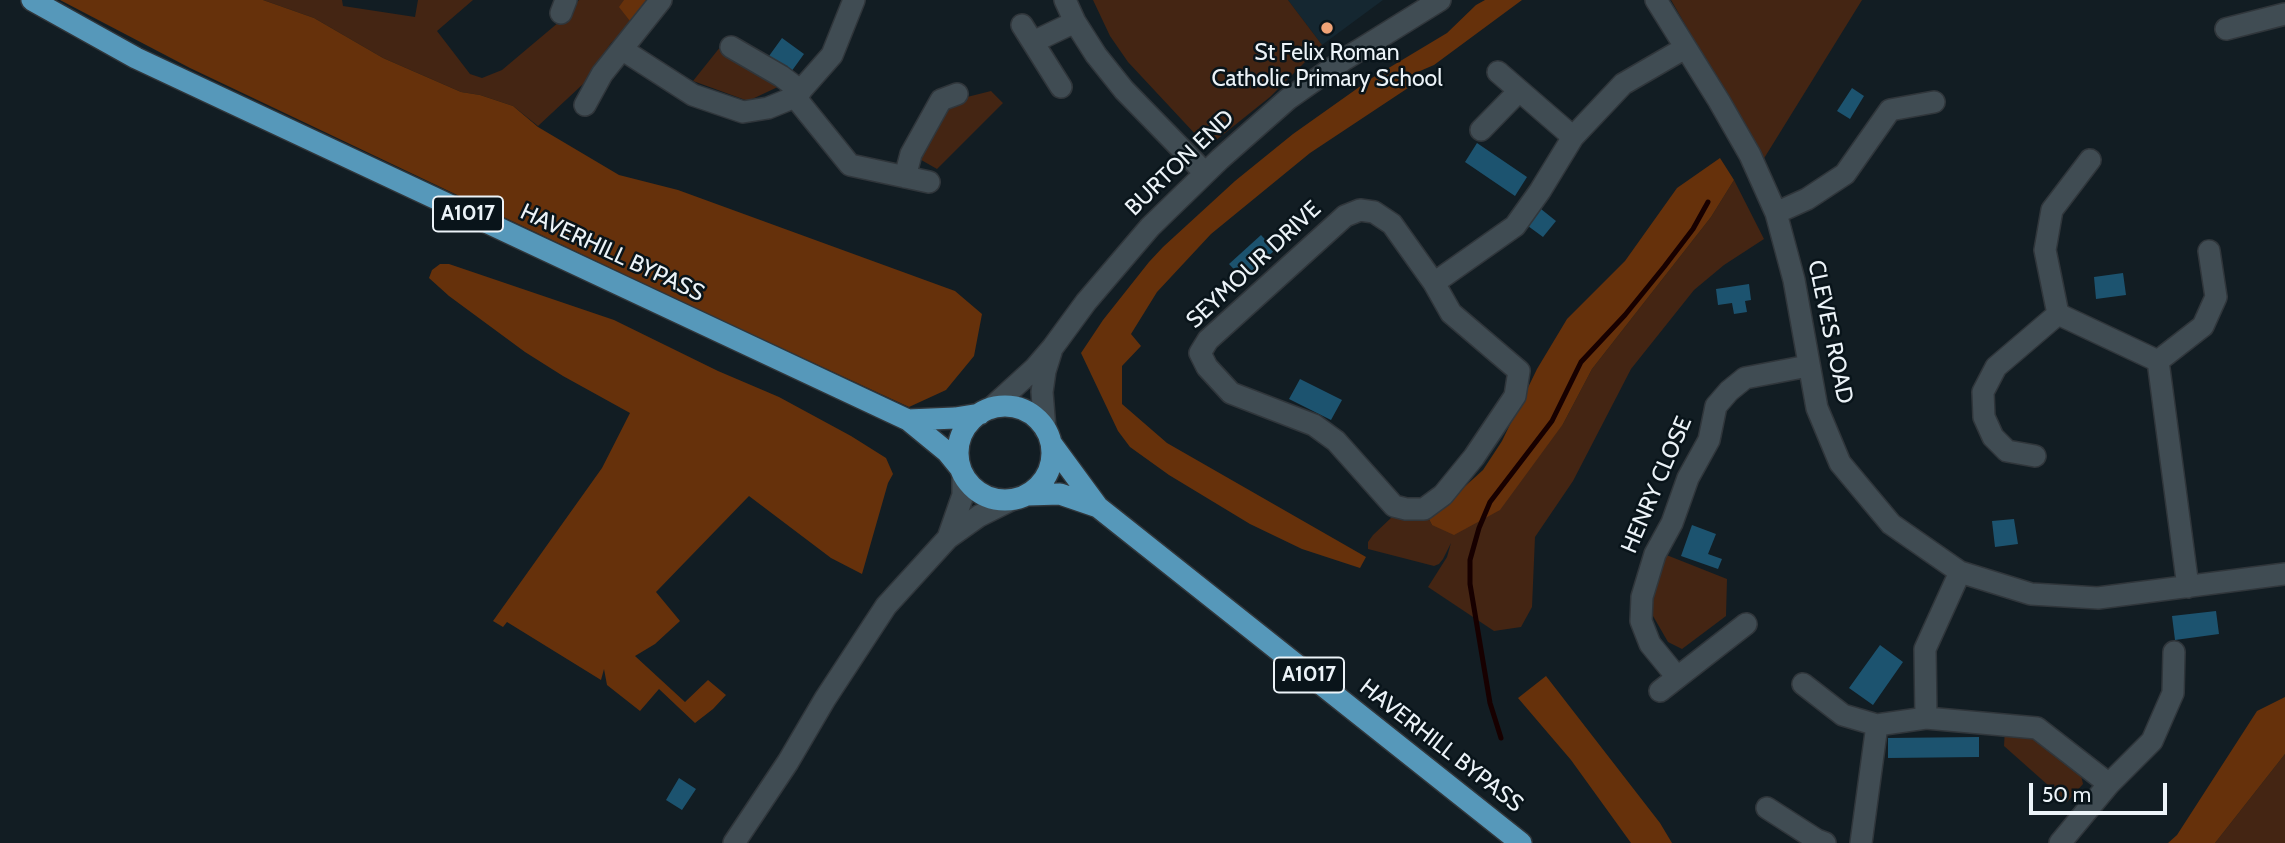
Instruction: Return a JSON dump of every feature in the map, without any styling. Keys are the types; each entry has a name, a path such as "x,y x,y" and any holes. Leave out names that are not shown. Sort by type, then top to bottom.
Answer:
{"main road":[{"name":"HAVERHILL BYPASS","path":"32,0 136,58 908,420 947,452 962,472"},
{"path":"1005,407 1020,409 1034,417 1048,436 1052,458 1048,472 1039,485 1020,497 998,500 984,495 972,487 962,472 958,453 961,438 968,424 985,411 1005,407"},
{"name":"HAVERHILL BYPASS","path":"908,420 955,418 985,411"},
{"name":"HAVERHILL BYPASS","path":"1048,436 1098,507 1521,843"},
{"name":"HAVERHILL BYPASS","path":"1020,497 1060,494 1098,507"}],"street":[{"path":"585,105 602,74 661,0"},
{"path":"623,50 693,95 743,112 768,108 798,94 832,55 854,0"},
{"path":"1065,0 1074,22 1124,90 1205,173"},
{"name":"BURTON END","path":"985,411 1029,374 1150,227 1250,131 1288,99 1440,0"},
{"name":"CLEVES ROAD","path":"1656,0 1742,139 1776,213 1794,280 1816,408 1840,463 1891,524 1960,572 2031,594 2098,598 2285,574"},
{"path":"2226,29 2285,14"},
{"path":"1061,88 1028,34 1074,22"},
{"path":"731,47 781,76 798,94 850,165 929,182"},
{"path":"1434,283 1515,226 1573,137 1623,84 1685,48"},
{"path":"1498,72 1573,137"},
{"path":"1481,130 1520,91"},
{"path":"905,177 911,154 941,100 957,94"},
{"path":"1776,213 1807,199 1845,174 1890,110 1934,103"},
{"path":"2058,314 2045,250 2052,210 2090,160"},
{"name":"SEYMOUR DRIVE","path":"1360,210 1374,212 1392,224 1434,283 1451,313 1519,371 1515,396 1474,457 1443,495 1424,509 1394,506 1336,441 1314,425 1231,393 1207,368 1200,353 1208,340 1345,216 1360,210"},
{"path":"2158,361 2203,326 2216,297 2209,251"},
{"path":"2058,314 2158,361"},
{"path":"2035,456 2007,451 1993,438 1984,417 1983,392 1996,367 2058,314"},
{"name":"BURTON END","path":"1048,436 1042,392 1045,370 1053,347"},
{"path":"2158,361 2188,587"},
{"name":"HENRY CLOSE","path":"1677,677 1650,644 1641,621 1642,597 1654,554 1672,523 1688,478 1709,440 1716,405 1745,378 1808,366"},
{"path":"948,538 963,495 962,472"},
{"path":"734,843 886,606 905,583 948,538 979,516 1020,497"},
{"path":"1926,718 1925,649 1960,572"},
{"path":"1660,691 1746,624"},
{"path":"2060,843 2109,784 2152,741 2173,693 2174,652"},
{"path":"1803,684 1843,715 1877,725 1926,718 2037,728 2109,784"},
{"path":"1861,843 1877,725"},
{"path":"1768,808 1825,843"}],"shaded area":[{"path":"60,0 263,0 314,18 383,58 461,92 513,106 538,127 619,175 678,190 955,291 982,314 974,356 946,390 909,407 190,68"},
{"path":"263,0 342,0 343,6 415,17 418,0 473,0 437,31 470,74 482,78 502,70 559,22 579,0 648,0 633,23 611,43 600,59 596,72 538,126 513,106 461,92 383,58 314,18"},
{"path":"624,0 646,0 630,21 619,7"},
{"path":"1093,0 1288,0 1322,45 1270,97 1210,145 1197,136 1128,62 1110,36"},
{"name":"St Felix Roman Catholic Primary School","path":"1288,0 1383,0 1322,45"},
{"path":"1485,0 1522,0 1434,65 1413,74 1408,88 1310,153 1211,234 1157,292 1131,334 1141,346 1122,366 1122,404 1167,443 1366,557 1360,568 1302,549 1250,524 1169,475 1130,447 1118,431 1081,353 1103,320 1149,262 1235,181 1293,134 1372,78 1447,33 1476,5"},
{"path":"1671,0 1862,0 1763,160"},
{"path":"721,46 782,85 748,101 693,81"},
{"path":"991,91 1003,103 937,169 916,157 947,102"},
{"path":"1720,158 1734,180 1711,217 1592,369 1563,424 1500,510 1454,535 1432,525 1429,519 1483,470 1502,441 1537,369 1567,319 1625,261 1677,188"},
{"path":"1734,180 1764,239 1724,265 1694,290 1631,369 1573,481 1535,537 1532,607 1521,627 1494,631 1428,587 1447,557 1451,543 1443,559 1434,566 1368,549 1368,542 1373,535 1392,517 1429,519 1432,525 1563,424 1592,369 1711,217"},
{"path":"440,264 449,264 614,320 718,371 779,397 886,458 893,474 888,483 862,574 831,558 749,496 656,592 680,621 655,644 635,656 685,702 708,680 726,695 695,723 659,689 640,711 607,685 604,669 601,680 507,622 503,627 493,621 602,468 630,413 525,352 449,296 429,278 432,270"},
{"path":"1664,554 1727,579 1726,616 1682,649 1668,642 1649,609"},
{"path":"1546,676 1660,823 1672,843 1631,843 1571,760 1518,698"},
{"path":"2285,697 2285,754 2215,843 2168,843 2177,835 2257,711"},
{"path":"2005,728 2034,733 2081,775 2083,784 2067,802 2004,746"},
{"path":"2285,754 2285,843 2215,843"}],"building":[{"path":"782,38 804,54 791,72 769,56"},
{"path":"1852,88 1864,96 1850,119 1837,111"},
{"path":"1477,143 1527,177 1515,196 1465,162"},
{"path":"1541,209 1556,221 1543,237 1528,226"},
{"path":"1261,235 1275,250 1243,279 1229,264"},
{"path":"2123,273 2126,295 2096,299 2094,277"},
{"path":"1749,284 1751,300 1745,301 1747,312 1734,314 1732,303 1718,305 1716,289"},
{"path":"1300,379 1342,400 1331,420 1289,399"},
{"path":"2014,519 2018,544 1995,547 1992,521"},
{"path":"1692,525 1716,534 1708,554 1722,559 1718,569 1681,556"},
{"path":"2216,611 2219,634 2175,640 2172,616"},
{"path":"1880,645 1903,662 1873,705 1849,688"},
{"path":"1979,737 1979,757 1888,758 1888,738"},
{"path":"679,778 696,789 682,810 666,800"}],"waterway":[{"path":"1501,738 1490,703 1470,584 1470,560 1479,528 1490,502 1552,421 1581,362 1625,315 1664,267 1693,229 1708,202"}],"place":[{"name":"St Felix Roman Catholic Primary School","path":"1327,28"}]}
